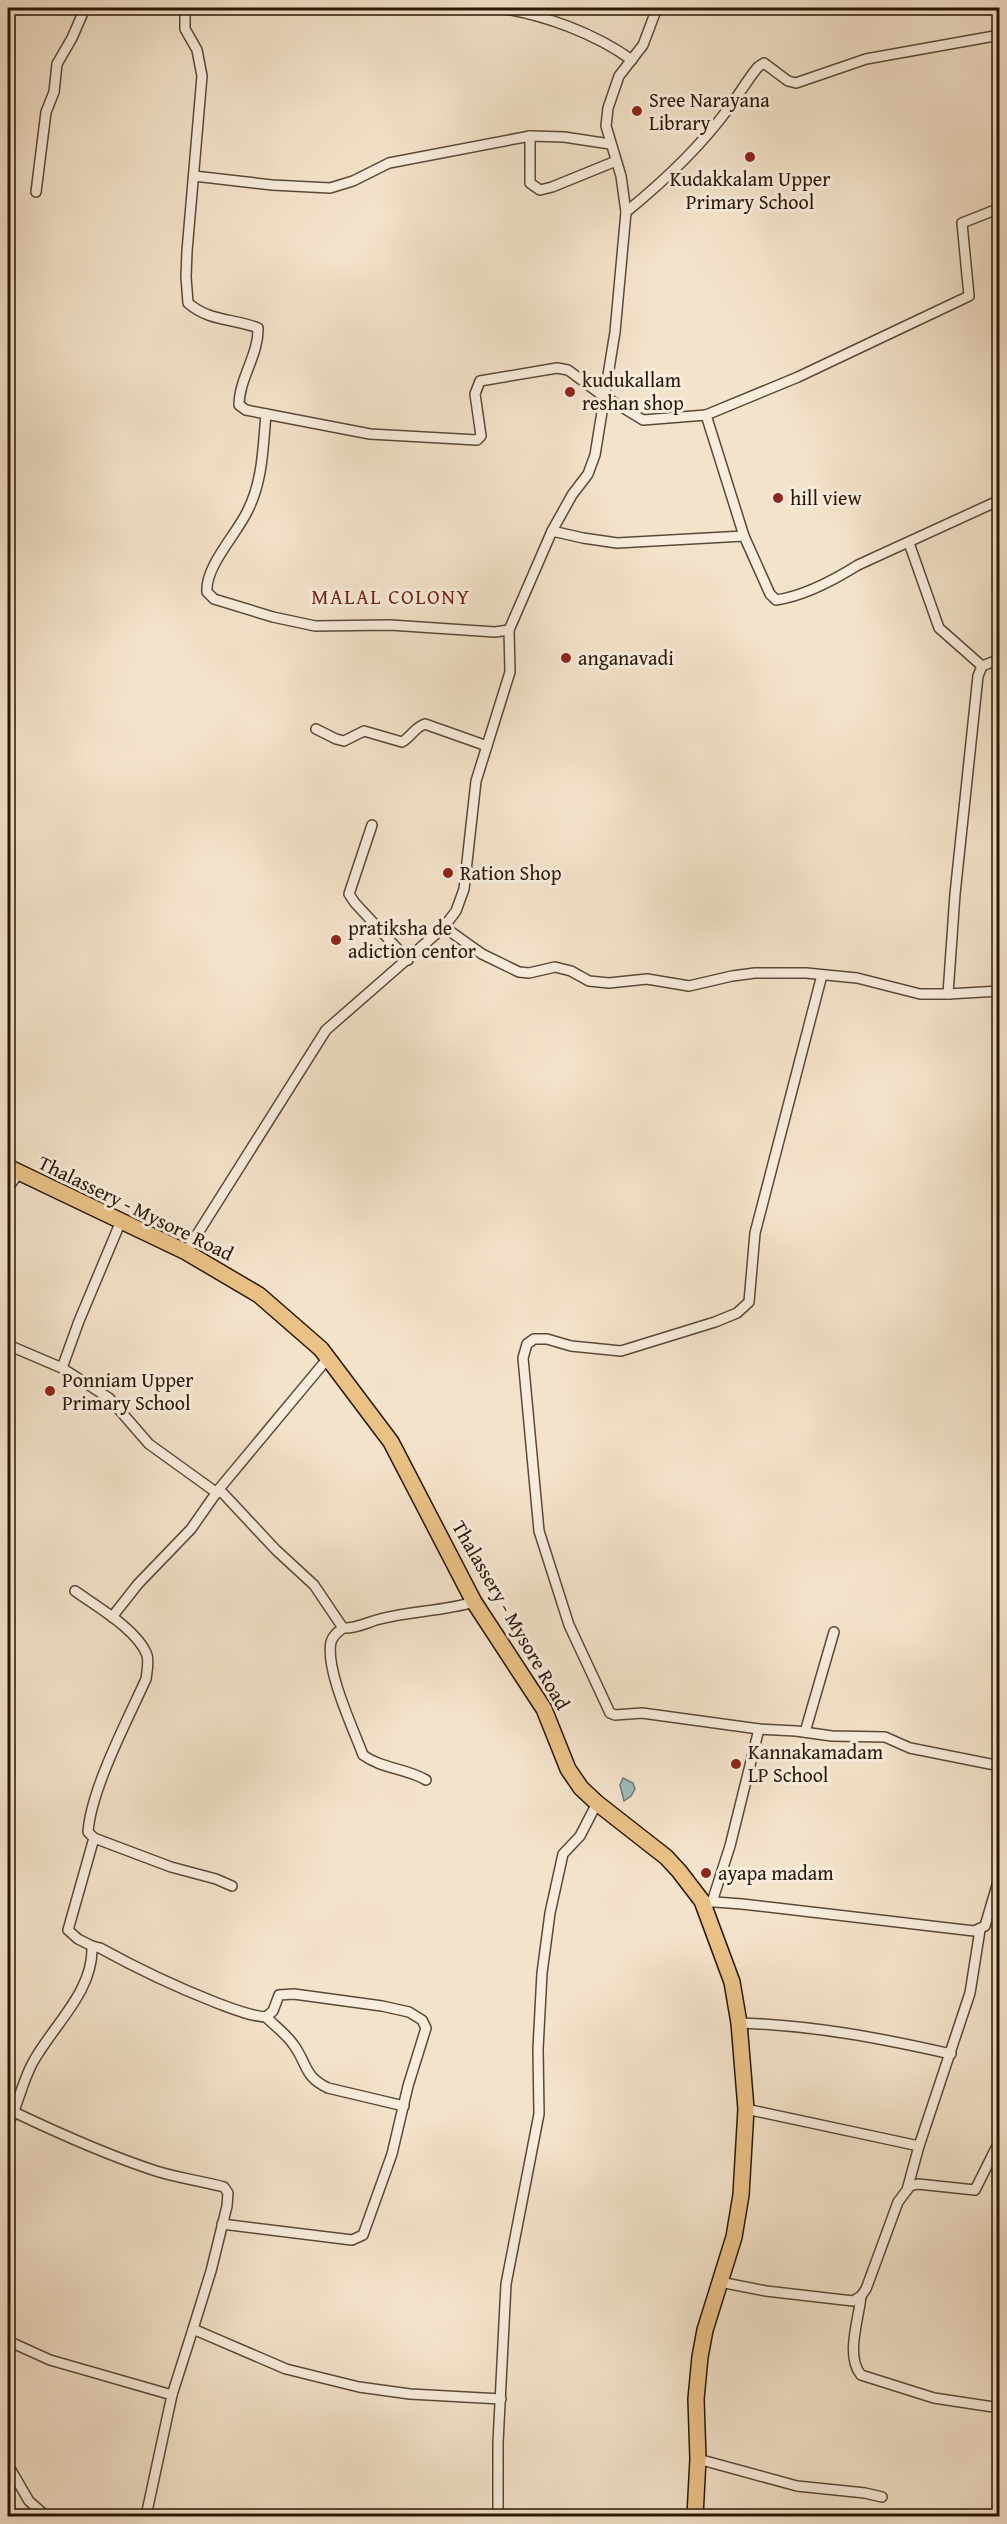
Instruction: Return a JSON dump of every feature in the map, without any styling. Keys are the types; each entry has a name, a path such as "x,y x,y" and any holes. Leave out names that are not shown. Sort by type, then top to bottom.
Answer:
{"main road":[{"name":"Thalassery - Mysore Road","path":"13,1171 186,1252 259,1295 321,1349 391,1442 474,1602 544,1709 568,1769 581,1788 666,1857 707,1902 732,1982 739,2023 746,2109 741,2195 734,2237 705,2330 700,2357 696,2399 698,2460 696,2517"}],"street":[{"path":"36,192 46,112 54,92 57,64 85,8"},
{"path":"186,8 184,29 197,50 202,76 186,277 188,303 200,313 258,328 251,362 239,394 239,405 246,410 370,434 477,440 481,436 475,394 480,381 557,368 568,370 643,420 706,415 798,377 969,296 962,223 999,208"},
{"path":"499,8 550,20 604,42 632,60"},
{"path":"186,1252 326,1030 408,960 444,927 456,911 464,889 476,781 510,672 509,630 552,531 572,495 588,474 595,455 615,332 626,212 621,176 606,126 608,108 619,76 643,45 657,8"},
{"path":"626,212 655,189 690,153 728,110 758,67 764,63 788,81 796,83 875,57 999,35"},
{"path":"194,176 272,185 330,188 353,181 389,163 530,136 564,137 610,144"},
{"path":"530,136 530,183 540,190 616,161"},
{"path":"266,414 262,467 249,509 213,566 207,585 207,592 214,599 273,617 315,626 390,625 495,632 509,630"},
{"path":"706,415 744,536 770,594 776,600 788,599 837,578 858,565 999,500"},
{"path":"552,531 617,543 744,536"},
{"path":"909,543 939,628 982,666"},
{"path":"948,994 955,894 978,676 982,666 999,659"},
{"path":"316,729 344,741 364,731 402,742 408,739 420,725 425,724 487,747"},
{"path":"372,825 349,894 408,960"},
{"path":"444,927 482,954 519,972 529,973 555,967 571,971 589,981 609,983 647,979 688,986 755,972 857,978 920,994 999,991"},
{"path":"822,975 755,1233 749,1302 737,1312 715,1322 621,1351 571,1346 547,1339 534,1339 527,1344 523,1358 538,1531 570,1625 607,1709 615,1715 642,1713 759,1729 832,1736 885,1737 910,1748 999,1766"},
{"path":"8,1188 13,1171"},
{"path":"62,1368 121,1221"},
{"path":"8,1345 62,1368 109,1398 149,1444 218,1491 314,1585 343,1628"},
{"path":"112,1617 138,1584 175,1548 218,1491 328,1358"},
{"path":"75,1591 112,1617 137,1639 147,1655 148,1667 146,1678 104,1776 88,1829 94,1838 171,1867 216,1879 232,1886"},
{"path":"426,1780 413,1773 374,1763 363,1755 334,1676 331,1642 336,1632 343,1628 356,1627 381,1618 474,1602"},
{"path":"805,1732 834,1632"},
{"path":"759,1729 730,1846 707,1902 980,1930"},
{"path":"498,2517 497,2453 506,2284 538,2114 542,1973 550,1912 563,1854 580,1836 597,1803"},
{"path":"94,1838 68,1930 78,1940 100,1948 183,1990 230,2008 266,2017 293,2044 309,2075 316,2082 328,2088 404,2106"},
{"path":"907,2190 919,2146 970,1993 980,1930 985,1926 999,1882"},
{"path":"8,2124 33,2062 83,1988 92,1955 92,1946"},
{"path":"222,2224 352,2240 363,2235 392,2154 408,2086 426,2028 422,2020 409,2012 294,1994 279,1995 273,2011 266,2017"},
{"path":"739,2023 788,2024 892,2040 951,2054"},
{"path":"746,2109 919,2146"},
{"path":"14,2112 86,2146 158,2171 224,2187 228,2193 222,2224 193,2329 172,2395 146,2517"},
{"path":"998,2146 975,2190 918,2184 910,2186 898,2202 872,2277 861,2296 854,2354 855,2369 861,2375 934,2398 999,2408"},
{"path":"720,2282 766,2291 840,2300 854,2301 861,2296"},
{"path":"193,2329 286,2369 359,2387 410,2394 501,2399"},
{"path":"8,2341 50,2360 172,2395"},
{"path":"698,2460 797,2486 882,2497"},
{"path":"8,2465 29,2501 46,2517"}],"water":[{"path":"623,1778 633,1783 635,1789 624,1801 620,1785"}],"place":[{"name":"Sree Narayana Library","path":"637,111"},
{"name":"Kudakkalam Upper Primary School","path":"750,157"},
{"name":"kudukallam reshan shop","path":"570,392"},
{"name":"hill view","path":"778,498"},
{"name":"anganavadi","path":"566,658"},
{"name":"Ration Shop","path":"448,873"},
{"name":"pratiksha de adiction centor","path":"336,940"},
{"name":"Ponniam Upper Primary School","path":"50,1391"},
{"name":"Kannakamadam LP School","path":"736,1764"},
{"name":"ayapa madam","path":"706,1873"}],"district":[{"name":"MALAL COLONY","path":"391,597"}]}
